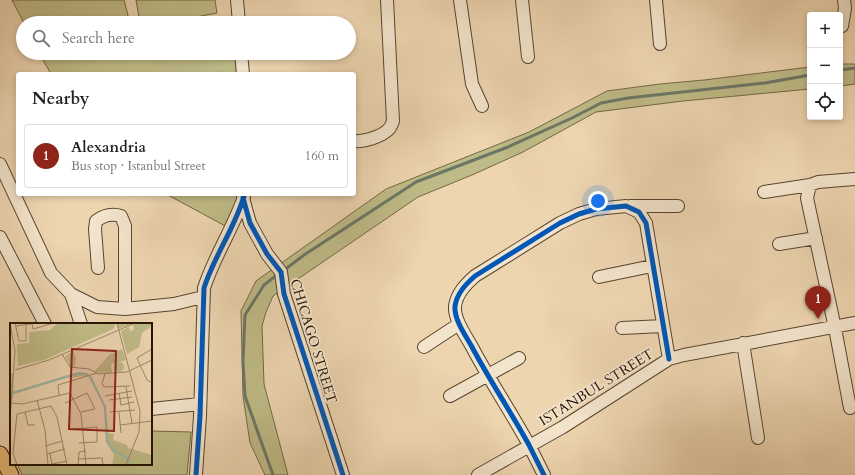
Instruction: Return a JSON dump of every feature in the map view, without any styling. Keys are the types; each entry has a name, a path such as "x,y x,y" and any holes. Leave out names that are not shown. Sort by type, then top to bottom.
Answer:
{"main road":[{"path":"0,454 11,475"},
{"path":"0,470 2,475"}],"street":[{"path":"237,0 238,16"},
{"path":"356,141 370,139 388,130 393,121 387,0"},
{"path":"460,0 472,84 482,106"},
{"path":"522,0 528,58"},
{"path":"656,0 660,44"},
{"path":"843,20 845,8 844,0"},
{"path":"242,60 243,72"},
{"path":"0,164 51,272 71,294 98,306 125,309 174,304 204,297"},
{"path":"764,192 810,185 818,182 855,179"},
{"path":"810,185 807,198 835,328 850,408"},
{"path":"196,475 204,288 244,196"},
{"name":"CHICAGO STREET","path":"244,196 250,223 267,254 281,272 284,294 343,475"},
{"path":"626,206 639,212 646,223 652,266 669,359"},
{"path":"544,475 529,445 487,375 459,324 455,306 459,293 475,276 566,220 579,214 596,209 626,206 678,206"},
{"path":"98,268 95,229 96,221 110,214 121,216 125,226 125,309"},
{"path":"0,237 44,323"},
{"path":"779,244 816,238"},
{"path":"599,278 652,266"},
{"path":"71,294 81,323"},
{"name":"ISTANBUL STREET","path":"478,475 563,427 669,359 684,354 835,328 855,323"},
{"path":"424,348 459,324"},
{"path":"622,328 663,326"},
{"path":"744,343 758,438"},
{"path":"450,396 519,358"},
{"path":"152,407 200,404"}],"shaded area":[{"path":"12,0 124,0 128,16 20,16"},
{"path":"136,0 215,0 217,13 201,16 139,16"},
{"path":"43,60 240,60 241,72 50,72"},
{"path":"843,64 855,64 855,84 843,86"},
{"path":"807,67 807,89 683,101 596,112 523,152 418,197 273,296 262,326 264,384 288,475 265,475 250,443 243,396 241,311 256,281 386,189 529,132 607,91"},
{"path":"170,196 242,196 229,228"},
{"path":"152,431 191,432 187,475 22,475 18,466 152,465"}],"waterway":[{"path":"843,70 855,68"},
{"path":"283,271 304,255 416,182 508,147 601,103 628,98 765,83 807,76"},
{"path":"273,475 245,396 243,361 245,315 264,285 278,274"}],"cycle path":[{"path":"196,475 200,416 204,288 244,196"},
{"path":"243,198 250,223 267,254 281,272 284,294 343,475"},
{"path":"544,475 529,445 456,317 456,301 462,289 475,276 560,223 579,214 596,209 626,206 639,212 646,223 669,359"}],"place":[{"name":"Alexandria","path":"818,319"}]}
